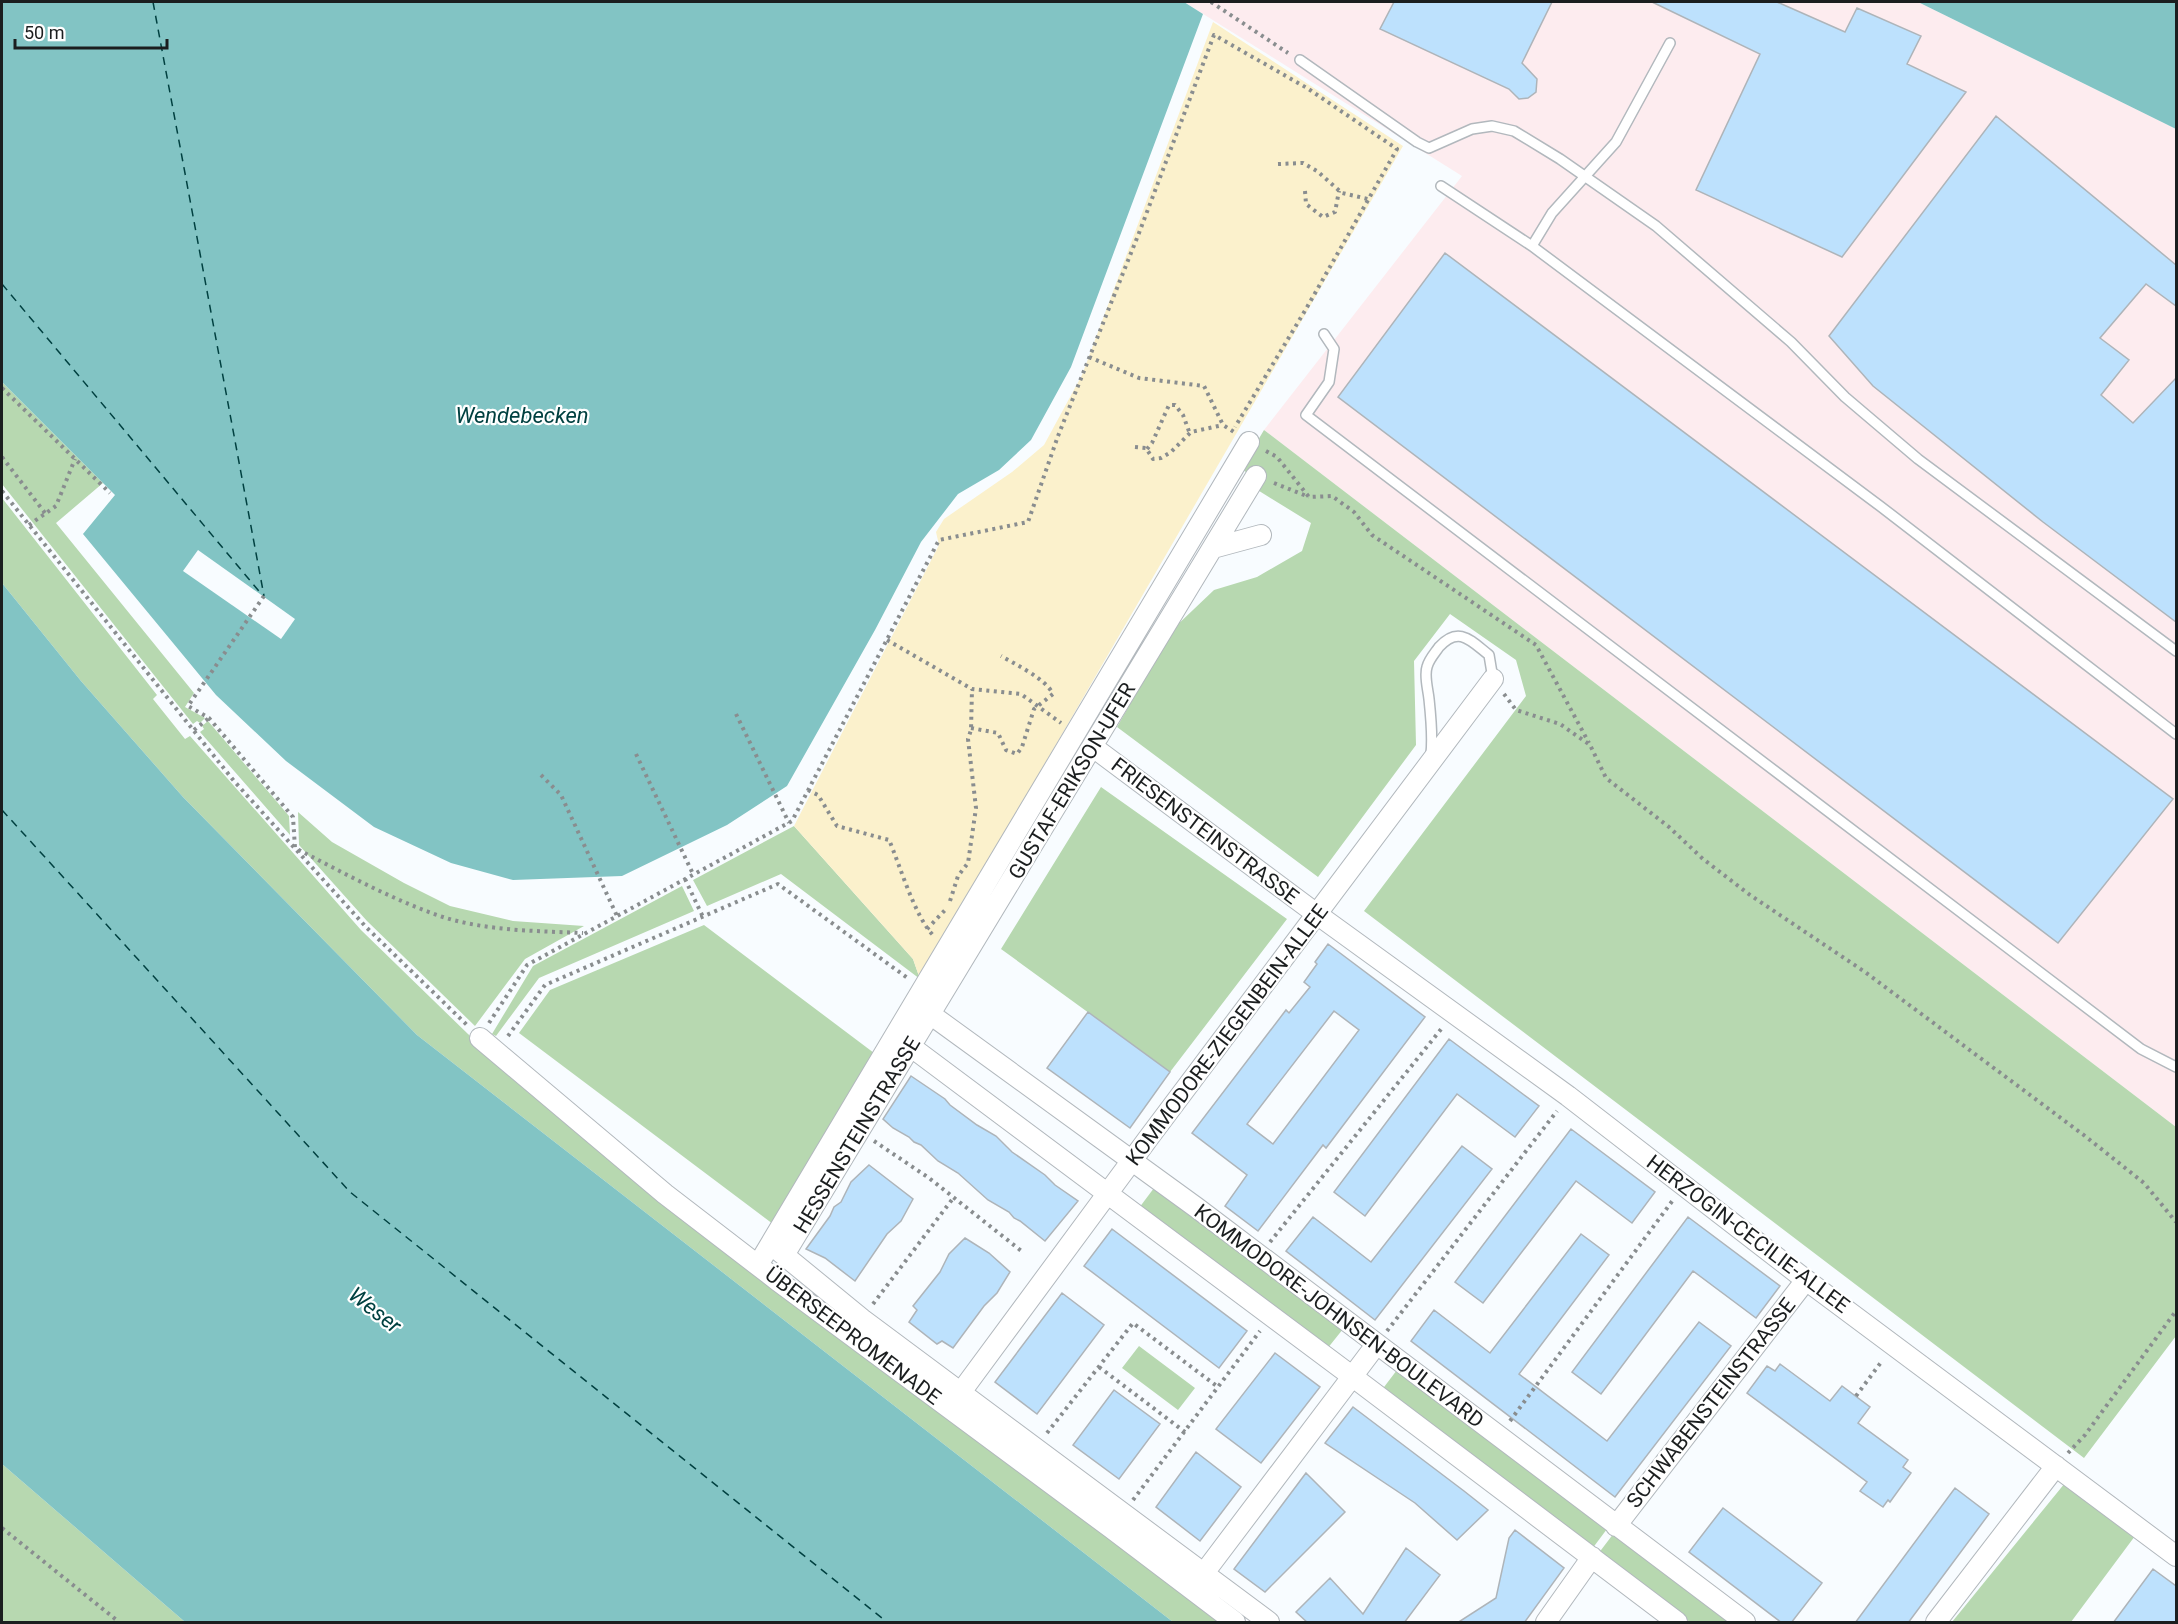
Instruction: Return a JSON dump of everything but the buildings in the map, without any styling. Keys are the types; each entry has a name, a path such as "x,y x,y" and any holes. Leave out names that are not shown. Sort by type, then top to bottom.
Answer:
{"street":[{"path":"758,1265 777,1250 1239,435"},
{"name":"GUSTAF-ERIKSON-UFER","path":"930,1014 1256,476"},
{"path":"1213,548 1261,535"},
{"name":"KOMMODORE-ZIEGENBEIN-ALLEE","path":"961,1392 1493,679"},
{"name":"FRIESENSTEINSTRASSE","path":"1093,747 1318,915"},
{"name":"HERZOGIN-CECILIE-ALLEE","path":"1318,915 1568,1096 1806,1280 1895,1344 2176,1556"},
{"name":"HESSENSTEINSTRASSE","path":"777,1250 930,1014"},
{"name":"KOMMODORE-JOHNSEN-BOULEVARD","path":"930,1014 1132,1160 1744,1623"},
{"name":"ÜBERSEEPROMENADE","path":"480,1038 665,1194 1112,1528 1235,1623"},
{"name":"KOMMODORE-JOHNSEN-BOULEVARD","path":"910,1046 1353,1377 1677,1623"},
{"name":"ÜBERSEEPROMENADE","path":"777,1250 862,1319 1269,1623"},
{"name":"SCHWABENSTEINSTRASSE","path":"1616,1526 1806,1280"},
{"path":"1204,1573 1376,1345"},
{"path":"1936,1623 2056,1466"},
{"path":"1546,1623 1592,1557"}],"lane":[{"path":"1532,246 1552,213 1616,142 1670,43"},
{"path":"1300,60 1417,142 1429,147 1472,129 1492,126 1514,131 1586,177 1656,226 1724,283 1791,342 1845,397 1918,459 2176,651"},
{"path":"1441,186 1532,246 1880,506 2176,734"},
{"path":"1324,334 1334,349 1329,382 1306,415 2141,1049 2176,1067"},
{"path":"1430,764 1432,740 1426,672 1429,661 1446,640 1455,635 1466,637 1489,655 1493,679"}],"path":[{"path":"1211,2 1300,60 1289,78"},
{"path":"2,491 234,781 366,927 480,1038 526,965 792,821 939,540 1028,522 1058,436 1139,233 1214,35 1289,78 1397,149 1306,309 1239,435"},
{"path":"1278,164 1303,163 1317,171 1339,191 1352,197 1368,200"},
{"path":"1305,191 1306,204 1323,217 1335,212 1339,191"},
{"path":"1089,357 1139,378 1204,386 1223,425 1277,457 1310,497 1332,496 1354,512 1372,535 1536,645 1606,778 1750,895 1865,972 2085,1136 2145,1183 2176,1222"},
{"path":"2,388 110,493"},
{"path":"1147,449 1169,405 1175,405 1190,434"},
{"path":"1135,447 1147,449 1153,459 1161,458 1190,434 1223,425"},
{"path":"2,457 45,513"},
{"path":"29,525 56,506 75,459"},
{"path":"264,597 188,706 209,718 292,817 295,848"},
{"path":"887,640 972,689 1021,694 1065,725"},
{"path":"971,728 998,733 1006,750 1017,754 1022,747 1034,709 1052,697 1051,690 1030,673 1001,656"},
{"path":"1493,679 1516,710 1560,724 1590,745"},
{"path":"927,929 950,904 958,876 968,862 976,808 968,739 971,728 972,689"},
{"path":"736,714 789,823"},
{"path":"194,731 209,718"},
{"path":"636,754 693,874"},
{"path":"541,775 561,795 617,916"},
{"path":"808,790 818,795 837,826 889,840 927,929 948,946"},
{"path":"295,848 398,899 447,918 512,930 584,933"},
{"path":"684,879 703,917"},
{"path":"497,1051 545,986 778,884 887,964 924,988"},
{"path":"1259,1256 1454,1013"},
{"path":"1376,1345 1568,1096"},
{"path":"874,1141 954,1197 1024,1253"},
{"path":"1498,1437 1684,1185"},
{"path":"862,1319 954,1197"},
{"path":"2056,1466 2085,1435 2176,1311"},
{"path":"1123,1512 1271,1316"},
{"path":"1035,1448 1133,1323 1218,1387"},
{"path":"1856,1396 1895,1344"},
{"path":"1099,1367 1185,1432"},
{"path":"2,1528 119,1623"}],"shaded area":[{"path":"1184,2 1918,2 2176,129 2176,1127 1264,430 1462,176"}],"green space":[{"path":"2,382 103,483 56,523 194,693 185,707 205,718 200,723 197,721 193,724 2,484"},
{"path":"1264,430 2176,1127 2176,1336 2084,1458 1364,911 1526,696 1516,660 1450,614 1414,661 1416,745 1318,877 1117,727 1173,629 1214,590 1257,577 1302,551 1311,523 1256,489 1261,481 1241,469"},
{"path":"2,498 157,695 153,699 185,739 190,736 361,930 468,1034 1222,1622 1173,1622 417,1035 183,797 81,681 2,583"},
{"path":"208,721 289,816 290,835 200,732 204,729 202,726"},
{"path":"1101,787 1287,919 1170,1072 1001,949"},
{"path":"298,812 332,842 450,906 513,921 584,926 525,959 475,1026 367,921 299,845"},
{"path":"794,826 913,959 920,979 781,874 707,906 693,880"},
{"path":"682,886 694,911 539,978 496,1036 492,1034 533,966"},
{"path":"704,925 874,1053 773,1224 519,1033 550,990"},
{"path":"1154,1188 1343,1329 1327,1349 1139,1208"},
{"path":"1139,1346 1195,1388 1178,1410 1122,1368"},
{"path":"1397,1370 1607,1529 1592,1549 1381,1391"},
{"path":"2,1464 185,1622 2,1622"},
{"path":"2065,1483 2135,1536 2071,1622 1952,1622"},
{"path":"1614,1533 1732,1622 1690,1622 1598,1554"}],"sand":[{"path":"1213,22 1403,146 920,979 913,959 794,826 939,545 936,532 944,519 1012,472 1044,445 1082,375"}],"water":[{"name":"Wendebecken","path":"2,2 1184,2 1203,14 1071,367 1031,440 999,470 958,494 921,542 875,630 787,786 727,825 622,876 513,880 451,863 374,827 286,761 216,695 83,534 115,495 2,382"},
{"path":"1918,2 2176,2 2176,129"},
{"name":"Weser","path":"2,583 81,681 183,797 417,1035 1173,1622 185,1622 2,1464"}],"pier":[{"path":"198,550 295,619 281,639 183,571"}],"ferry route":[{"path":"153,2 264,596"},
{"path":"2,284 263,596"},
{"path":"2,810 350,1192 887,1622"}]}
